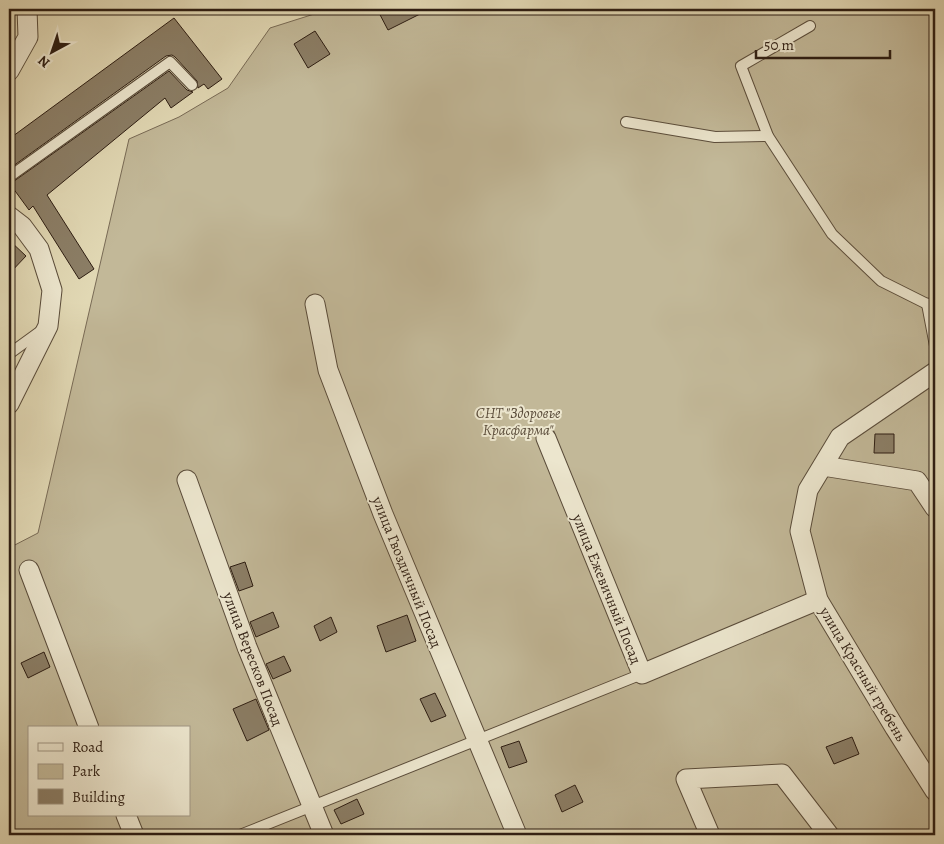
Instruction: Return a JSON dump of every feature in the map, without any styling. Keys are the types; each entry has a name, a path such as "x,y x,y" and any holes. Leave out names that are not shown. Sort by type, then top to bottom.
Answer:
{"street":[{"path":"9,71 28,37 27,9"},
{"path":"9,216 22,226 39,249 52,290 48,326 9,404"},
{"name":"улица Гвоздичный Посад","path":"315,304 328,370 383,514 517,835"},
{"name":"улица Красный гребень","path":"935,372 840,437 808,490 800,531 818,600 935,791"},
{"name":"улица Ежевичный Посад","path":"546,438 642,674 818,600"},
{"path":"823,466 926,482 935,508"},
{"name":"улица Вересков Посад","path":"187,480 247,648 324,835"},
{"path":"29,570 88,726"},
{"path":"710,835 686,779 782,774 829,835"},
{"path":"126,816 134,835"}],"lane":[{"path":"810,26 741,66 768,136 832,234 881,281 931,304 935,346"},
{"path":"9,177 170,62 192,85"},
{"path":"626,122 715,137 768,136"},
{"path":"9,354 48,326"},
{"path":"240,835 312,808 642,674"}],"green space":[{"name":"СНТ \"Здоровье Красфарма\"","path":"330,9 935,9 935,835 9,835 9,548 38,533 129,139 179,117 228,88 270,28"}],"building":[{"path":"377,9 430,9 388,30"},
{"path":"174,18 222,79 208,89 204,84 198,88 197,81 175,57 172,55 166,56 9,169 9,139"},
{"path":"315,31 330,54 308,68 294,44"},
{"path":"169,71 187,90 193,92 171,108 165,98 47,195 94,269 79,279 33,206 29,210 10,184"},
{"path":"9,240 26,256 9,274"},
{"path":"875,434 894,434 894,453 874,453"},
{"path":"245,562 253,586 239,591 230,567"},
{"path":"273,612 279,627 256,637 250,622"},
{"path":"407,615 416,641 386,652 377,626"},
{"path":"331,617 337,632 320,641 314,626"},
{"path":"44,652 50,667 28,678 21,663"},
{"path":"284,656 291,671 273,679 266,664"},
{"path":"435,693 446,716 431,722 420,699"},
{"path":"256,699 269,730 247,741 233,709"},
{"path":"852,737 859,754 834,764 826,747"},
{"path":"519,741 527,762 509,768 501,747"},
{"path":"575,785 583,802 562,812 555,795"},
{"path":"357,799 364,814 341,824 334,810"}]}
